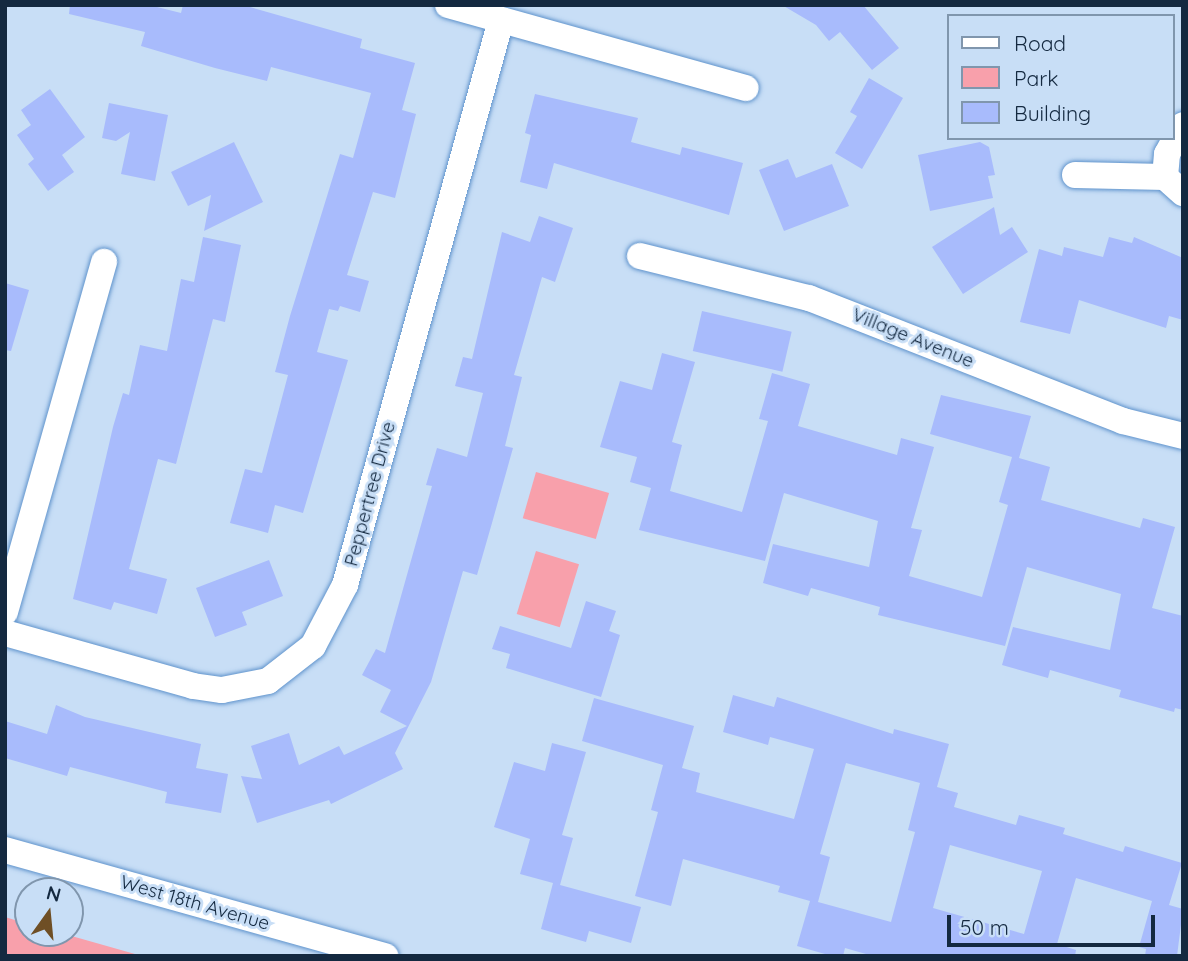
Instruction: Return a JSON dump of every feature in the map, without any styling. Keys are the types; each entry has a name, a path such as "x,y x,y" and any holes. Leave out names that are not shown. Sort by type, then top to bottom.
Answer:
{"street":[{"path":"448,5 746,88"},
{"name":"Peppertree Drive","path":"5,633 194,686 222,690 268,681 313,646 345,585 501,20"},
{"path":"1075,175 1174,185 1167,154 1183,125"},
{"name":"Village Avenue","path":"640,256 809,298 1123,421 1183,436"},
{"path":"5,612 104,262"},
{"name":"West 18th Avenue","path":"5,850 385,956"}],"green space":[{"path":"536,472 609,493 596,539 523,518"},
{"path":"536,551 579,564 560,627 517,614"},
{"path":"5,917 14,920 14,947 84,947 84,940 142,956 5,956"}],"building":[{"path":"70,5 149,5 181,13 183,5 243,5 362,39 360,48 415,63 402,110 416,114 395,198 373,192 347,275 369,281 360,312 340,306 338,311 329,309 317,352 348,360 303,513 275,505 268,533 230,523 245,469 262,473 288,375 275,372 290,316 340,154 353,158 371,93 271,67 267,81 215,68 141,46 145,32 69,14"},
{"path":"782,5 863,5 899,48 872,70 840,32 829,41 816,25"},
{"path":"869,78 903,98 862,169 835,153 857,116 850,112"},
{"path":"50,89 85,137 62,155 74,172 48,191 28,164 34,159 17,135 31,125 21,110"},
{"path":"535,94 638,118 631,142 680,155 682,147 743,163 729,215 554,163 547,189 520,182 531,135 525,133"},
{"path":"109,103 168,115 155,181 121,174 130,132 116,141 102,138"},
{"path":"234,142 263,202 204,231 211,195 188,206 171,172"},
{"path":"980,142 989,147 995,175 988,176 993,198 930,211 918,155"},
{"path":"788,159 796,178 832,164 849,206 784,231 759,170"},
{"path":"994,207 1000,235 1012,227 1028,252 963,294 932,247"},
{"path":"539,216 573,228 555,282 542,277 514,375 522,377 505,446 513,448 492,523 477,575 463,571 431,682 395,753 403,769 331,804 329,800 257,823 241,776 262,779 251,746 289,733 299,765 339,746 344,755 407,726 380,712 391,690 362,675 376,649 385,653 432,486 426,485 437,448 467,457 483,393 455,386 463,357 472,359 502,232 530,242"},
{"path":"203,237 241,245 225,322 213,319 176,464 158,459 129,569 167,579 157,614 114,602 111,610 73,599 113,427 123,393 129,395 140,345 167,351 181,279 194,282"},
{"path":"1109,237 1132,243 1134,237 1183,258 1183,320 1169,316 1166,328 1079,300 1070,334 1020,322 1039,249 1062,256 1064,247 1103,257"},
{"path":"5,283 29,290 11,351 5,350"},
{"path":"702,311 792,332 782,372 693,351"},
{"path":"662,353 695,362 672,442 682,445 670,491 742,512 768,421 759,419 772,373 810,384 798,426 897,455 901,438 934,447 911,528 922,530 909,576 982,597 1008,505 999,502 1012,457 930,434 941,395 1031,416 1019,458 1050,467 1041,500 1140,528 1143,518 1175,527 1152,608 1183,616 1183,710 1175,708 1174,712 1119,697 1121,690 1050,670 1048,678 1002,665 1013,627 1110,650 1121,594 1027,567 1005,646 878,615 880,607 811,588 808,596 763,583 773,544 869,567 878,521 784,493 765,561 639,530 651,488 630,482 637,457 600,447 620,381 652,390"},
{"path":"269,560 283,596 242,612 247,625 215,637 196,588"},
{"path":"586,601 616,611 609,631 620,635 601,697 506,668 510,654 492,649 500,626 571,648"},
{"path":"733,695 774,707 777,697 893,734 894,729 949,744 937,787 958,793 954,807 1016,825 1019,815 1065,828 1063,834 1123,852 1125,846 1182,863 1169,905 1183,909 1177,956 1145,956 1146,949 1139,947 1152,901 1076,878 1057,944 1076,950 1075,956 873,956 845,948 843,956 832,956 797,946 810,901 778,892 780,886 683,859 671,906 635,896 658,812 651,810 663,765 582,741 594,698 694,726 682,768 700,773 696,792 794,819 814,749 770,737 768,745 723,732","holes":["846,763 920,783 908,830 915,832 891,922 818,902 830,857 820,854","950,845 1042,871 1024,934 933,908"]},
{"path":"56,705 85,717 201,744 196,768 228,774 221,813 165,803 167,792 70,767 67,776 5,758 5,721 47,734"},
{"path":"552,743 586,752 562,835 573,838 560,885 641,907 631,943 589,931 586,942 541,929 553,883 520,874 530,839 494,827 514,762 545,771"}]}
